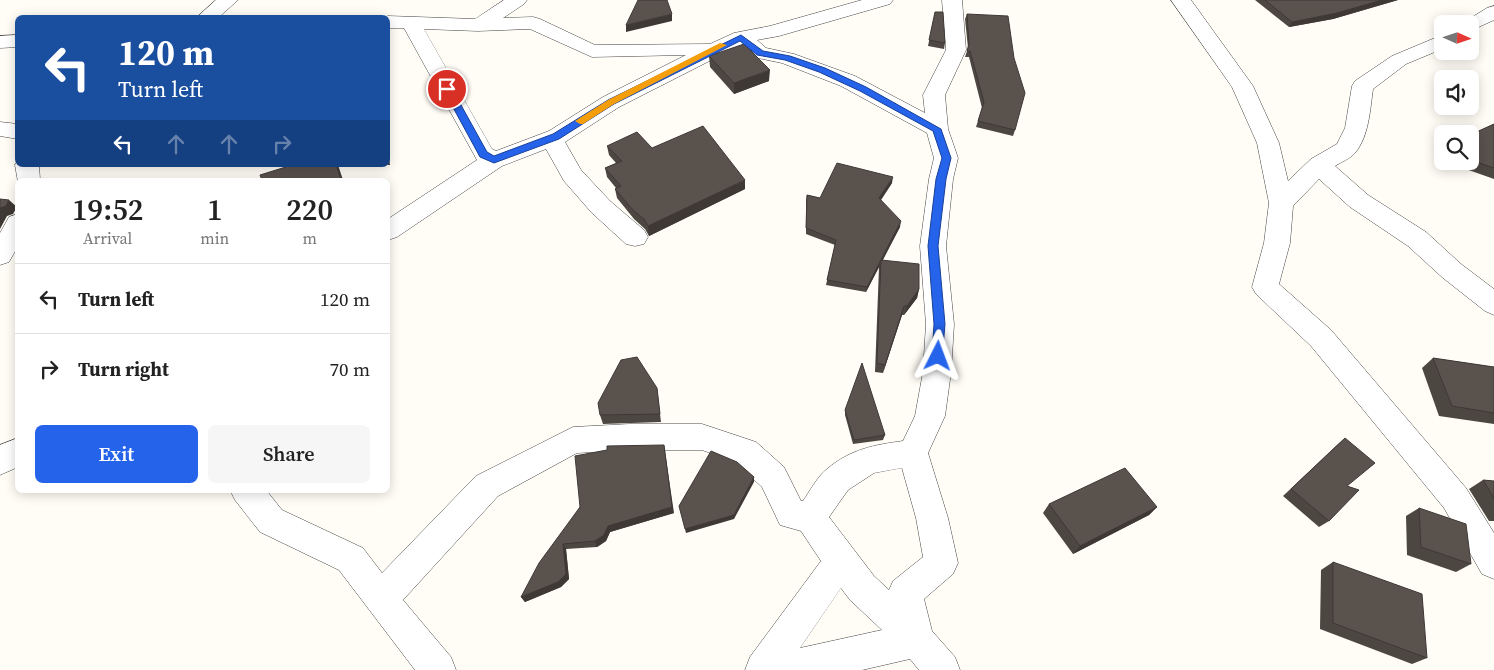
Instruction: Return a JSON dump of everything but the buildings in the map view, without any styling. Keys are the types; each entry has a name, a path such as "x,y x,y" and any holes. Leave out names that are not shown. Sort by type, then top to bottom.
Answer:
{"street":[{"path":"210,15 228,0"},
{"path":"478,26 517,0"},
{"path":"390,230 494,160 551,138 611,102 715,49 741,37 772,32 883,0"},
{"path":"917,640 905,593 941,563 932,518 913,453 930,416 937,372 940,324 933,246 941,179 946,158 937,129 934,95 956,50 952,0"},
{"path":"1181,0 1242,86 1268,143 1281,203 1278,242 1265,287 1321,338 1455,498 1494,563"},
{"path":"772,32 801,6"},
{"path":"1479,20 1494,12"},
{"path":"390,22 478,26 533,23 592,51 715,49"},
{"path":"411,24 484,154 494,160"},
{"path":"741,37 760,53 787,58 848,81 937,129"},
{"path":"0,42 15,41"},
{"path":"1281,203 1319,165 1346,149 1356,128 1363,86 1399,60 1434,46"},
{"path":"0,129 15,132"},
{"path":"551,138 572,175 601,207 635,237"},
{"path":"1319,165 1359,202 1416,239 1452,271 1494,304"},
{"path":"0,255 15,228"},
{"path":"0,264 15,266"},
{"path":"381,599 487,486 573,440 630,437 702,437 745,452 773,477 791,514 810,517 862,588 917,640 942,670"},
{"path":"0,461 15,453"},
{"path":"810,517 837,480 868,460 913,453"},
{"path":"248,493 271,522 351,558 412,640 438,670"},
{"path":"763,670 841,560"},
{"path":"783,670 917,640"}],"slow traffic":[{"path":"580,121 611,102 723,45"}],"route":[{"path":"447,89 484,154 494,160 556,136 611,102 741,37 760,53 787,58 848,81 937,129 946,158 941,179 933,246 934,278 940,324 938,356"}]}
